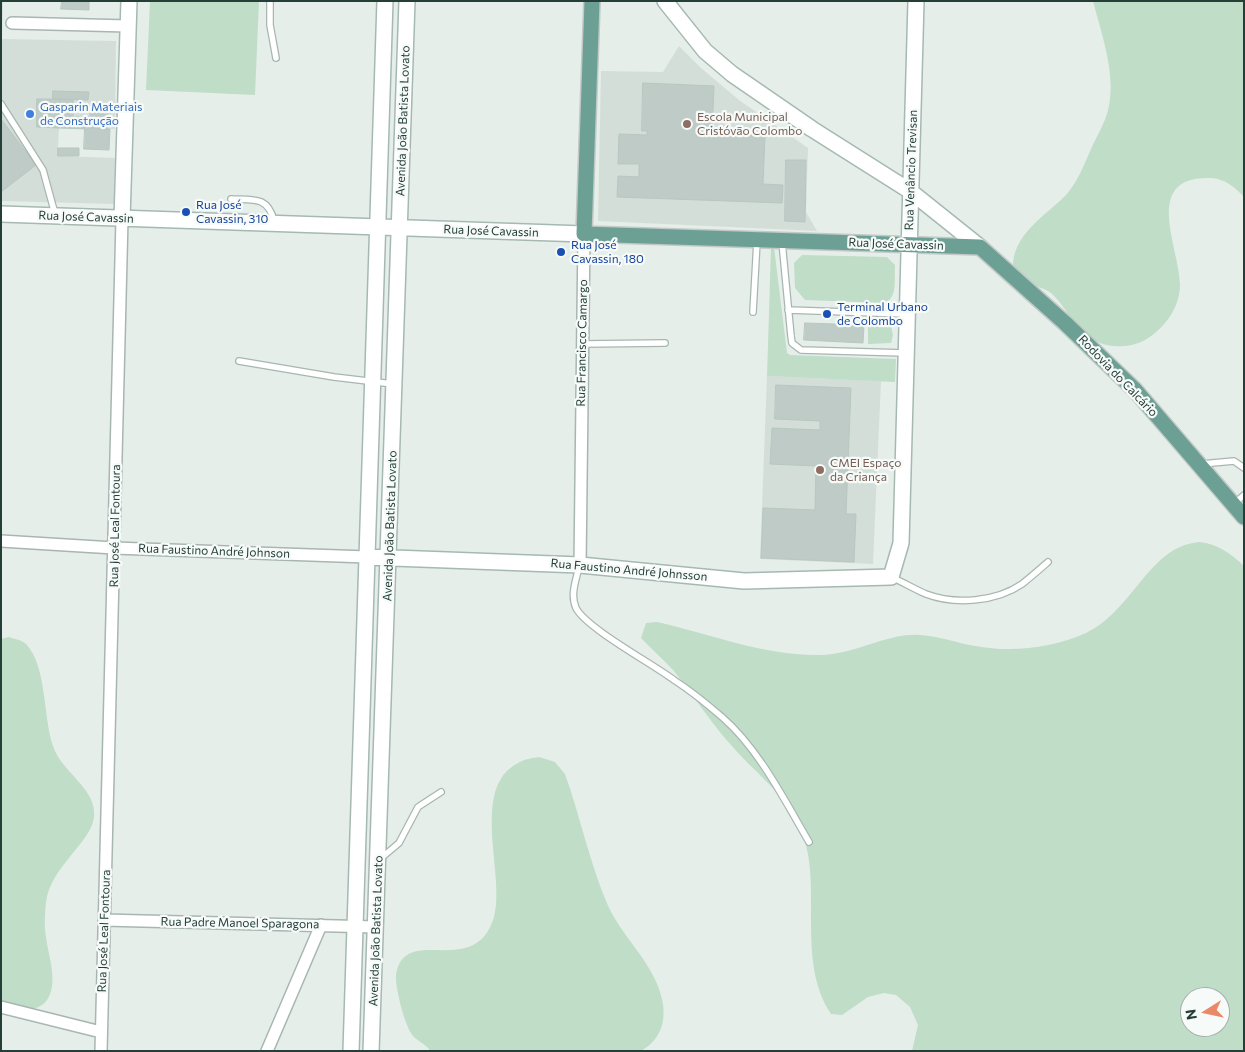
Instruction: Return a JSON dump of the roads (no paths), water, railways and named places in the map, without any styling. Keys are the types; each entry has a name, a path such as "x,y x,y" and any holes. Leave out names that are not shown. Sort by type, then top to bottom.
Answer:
{"main road":[{"name":"Rua Francisco Camargo","path":"584,234 592,1"},
{"name":"Rua José Cavassin","path":"584,234 980,247"},
{"name":"Rodovia do Calcário","path":"980,247 1065,323 1135,390 1198,464 1238,500 1244,517"}],"street":[{"name":"Rua José Leal Fontoura","path":"101,1051 129,1"},
{"name":"Avenida João Batista Lovato","path":"351,1051 385,1"},
{"name":"Avenida João Batista Lovato","path":"371,1051 407,1"},
{"path":"665,1 705,51 732,74 812,129 910,190 980,247"},
{"name":"Rua Venâncio Trevisan","path":"892,577 901,543 916,1"},
{"path":"12,23 128,26"},
{"name":"Rua José Cavassin","path":"1,214 584,234"},
{"name":"Rua Francisco Camargo","path":"580,564 584,234"},
{"path":"375,294 397,294"},
{"name":"Rua Faustino André Johnson","path":"1,541 114,548 367,557"},
{"name":"Rua Faustino André Johnsson","path":"367,557 580,564 744,581 892,577"},
{"name":"Rua Padre Manoel Sparagona","path":"104,920 376,927"},
{"path":"267,1051 321,925"},
{"path":"1,1007 101,1032"}],"lane":[{"path":"270,1 270,25 276,58"},
{"path":"1,104 43,170 56,216"},
{"path":"231,199 259,200 271,210 275,224"},
{"path":"753,312 757,239"},
{"path":"782,240 792,344 801,350 905,354"},
{"path":"788,310 906,314"},
{"path":"582,344 665,343"},
{"path":"239,361 373,383 395,384"},
{"path":"1198,464 1234,461 1244,468"},
{"path":"892,577 926,594 948,599 971,600 998,596 1022,584 1048,562"},
{"path":"580,564 573,591 576,608 601,631 676,680 724,719 764,766 809,842"},
{"path":"378,860 400,843 418,808 441,792"}],"place":[{"name":"Gasparin Materiais de Construção","path":"30,114"},
{"name":"Escola Municipal Cristóvão Colombo","path":"687,124"},
{"name":"Rua José Cavassin, 310","path":"186,212"},
{"name":"Rua José Cavassin, 180","path":"561,252"},
{"name":"Terminal Urbano de Colombo","path":"827,314"},
{"name":"CMEI Espaço da Criança","path":"820,470"}]}
